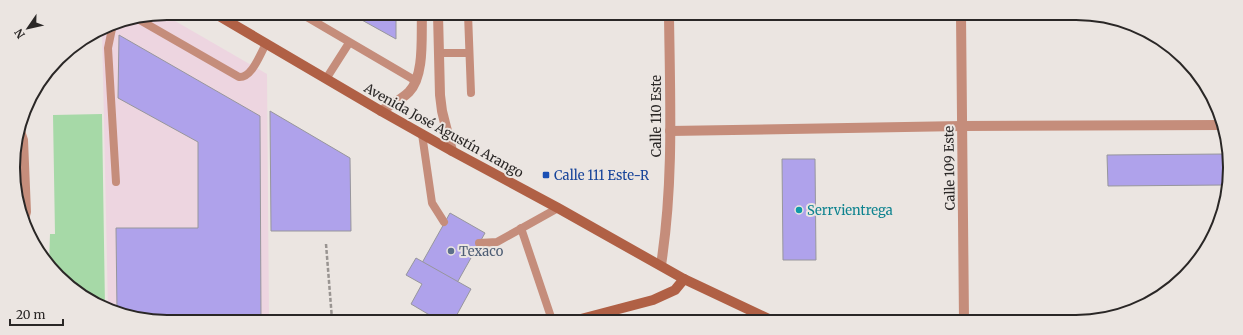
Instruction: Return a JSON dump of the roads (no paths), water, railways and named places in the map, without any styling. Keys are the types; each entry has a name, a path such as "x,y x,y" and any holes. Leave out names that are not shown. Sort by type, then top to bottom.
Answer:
{"main road":[{"name":"Avenida José Agustín Arango","path":"226,20 452,151 558,208 684,279 760,315"},
{"path":"596,315 653,300 675,290 684,279"}],"street":[{"path":"381,111 410,92 416,81 420,66 422,20"},
{"path":"438,20 440,95 442,111 452,151"},
{"name":"Calle 110 Este","path":"661,265 669,198 669,20"},
{"name":"Calle 109 Este","path":"961,20 964,315"},
{"path":"670,131 962,126 1217,126"},
{"path":"23,140 26,209"}],"lane":[{"path":"311,20 416,81"},
{"path":"468,20 468,53 471,93"},
{"path":"143,22 239,77 244,77 249,74 266,44"},
{"path":"112,31 108,48 116,182"},
{"path":"326,79 349,43"},
{"path":"439,53 468,53"},
{"path":"422,134 432,202 444,222"},
{"path":"479,243 497,242 558,208"},
{"path":"521,228 550,315"}],"place":[{"name":"Calle 111 Este-R","path":"546,175"},
{"name":"Serrvientrega","path":"799,210"},
{"name":"Texaco","path":"451,251"}]}
